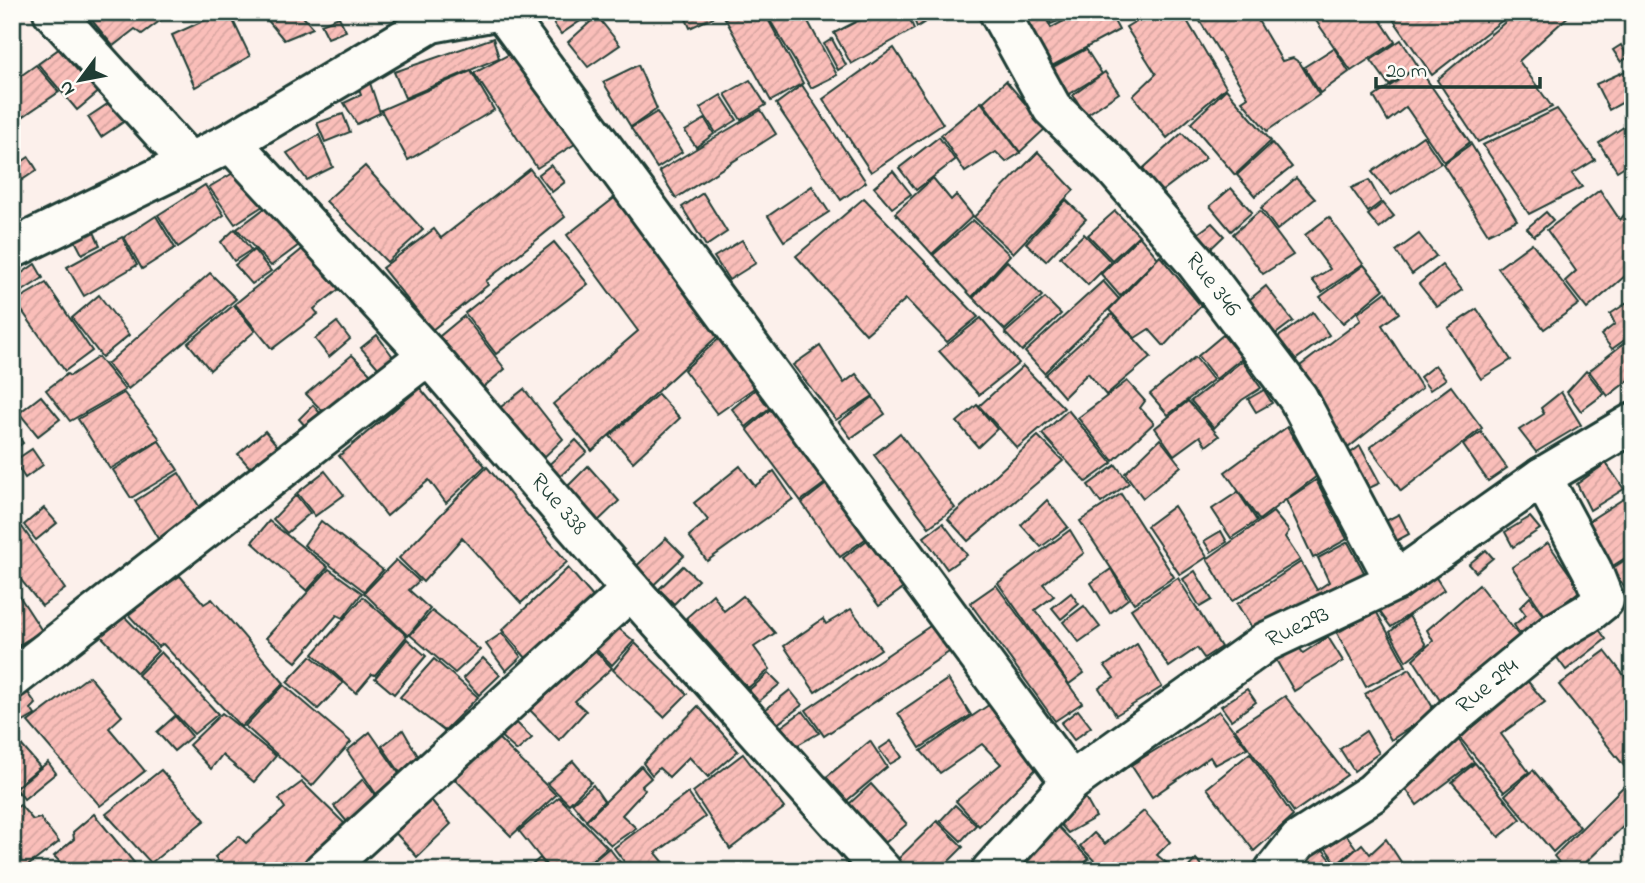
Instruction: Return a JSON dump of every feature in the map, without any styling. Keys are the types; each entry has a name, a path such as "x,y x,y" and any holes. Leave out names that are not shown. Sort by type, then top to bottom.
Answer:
{"street":[{"path":"53,12 189,162"},
{"path":"12,249 232,142 429,17 489,12"},
{"path":"503,12 1071,782"},
{"name":"Rue 346","path":"999,12 1052,108 1114,168 1194,260 1298,398 1395,581"},
{"name":"Rue 338","path":"232,142 428,355 631,590 882,871"},
{"path":"12,679 428,355"},
{"name":"Rue293","path":"991,871 1071,782 1266,642 1395,581 1542,477 1633,423"},
{"name":"Rue 294","path":"1274,871 1298,841 1372,793 1457,713 1554,633 1604,600 1592,570 1542,477"},
{"path":"323,871 631,590"}],"building":[{"path":"85,12 172,12 142,34 135,29 113,46"},
{"path":"223,12 229,12 250,56 195,87 172,35"},
{"path":"261,12 299,12 313,28 284,40"},
{"path":"564,12 592,13 561,34 552,21"},
{"path":"683,12 764,12 803,83 771,101 722,13 690,28"},
{"path":"765,12 803,12 837,75 811,88"},
{"path":"875,12 907,12 914,29 851,64 834,33"},
{"path":"911,12 941,12 917,27"},
{"path":"1003,12 1043,12 1051,28 1075,15 1074,12 1109,12 1119,30 1037,74"},
{"path":"1046,12 1068,12 1070,16 1051,24"},
{"path":"1151,12 1182,12 1226,87 1167,138 1133,96 1156,74 1126,27"},
{"path":"1194,12 1253,12 1282,61 1293,58 1300,63 1319,95 1267,131 1242,101 1248,97"},
{"path":"1316,12 1375,12 1395,42 1351,71 1312,15"},
{"path":"1388,12 1513,12 1432,75"},
{"path":"1517,12 1573,12 1519,61 1552,107 1478,142 1437,80"},
{"path":"597,16 620,45 588,67 568,42"},
{"path":"339,17 346,31 328,38 321,24"},
{"path":"493,38 499,58 405,98 394,72"},
{"path":"832,39 846,65 838,70 824,44"},
{"path":"1401,40 1418,66 1389,85 1371,60"},
{"path":"67,43 101,90 77,110 38,64"},
{"path":"1621,45 1628,57 1621,62 1613,50"},
{"path":"525,46 586,137 537,168 474,73"},
{"path":"894,48 943,124 871,172 823,99"},
{"path":"1334,48 1349,72 1320,93 1304,67"},
{"path":"1086,49 1102,74 1068,95 1051,68"},
{"path":"36,65 59,92 12,124 12,82"},
{"path":"638,65 657,109 631,127 603,82"},
{"path":"1418,67 1470,142 1444,162 1406,107 1388,121 1374,97"},
{"path":"1630,69 1633,72 1633,97 1609,110 1596,84"},
{"path":"471,71 494,110 408,160 381,110"},
{"path":"1105,72 1119,93 1086,115 1073,95"},
{"path":"369,80 380,113 357,124 344,103 361,95 358,87"},
{"path":"750,80 766,105 741,120 725,94"},
{"path":"1006,81 1046,128 1020,152 983,102"},
{"path":"802,85 866,182 841,200 776,104"},
{"path":"1226,89 1271,141 1235,175 1191,123"},
{"path":"721,95 737,120 716,133 700,108"},
{"path":"112,101 125,121 101,137 88,117"},
{"path":"981,102 1020,153 1006,162 996,152 965,172 941,135"},
{"path":"1557,109 1595,160 1572,174 1582,187 1529,214 1483,145"},
{"path":"761,110 776,134 676,198 659,171"},
{"path":"657,112 682,152 657,168 631,128"},
{"path":"343,114 350,132 325,142 317,123"},
{"path":"705,119 714,134 696,147 685,131"},
{"path":"1633,121 1633,161 1617,171 1599,143"},
{"path":"1182,133 1206,158 1154,197 1137,174"},
{"path":"319,135 333,167 307,180 287,153"},
{"path":"1423,136 1441,163 1391,195 1372,172"},
{"path":"939,137 955,160 916,190 899,168"},
{"path":"1272,143 1292,167 1255,196 1237,175"},
{"path":"1471,144 1517,220 1488,234 1443,164"},
{"path":"1038,152 1074,190 1013,253 974,217"},
{"path":"29,157 37,170 22,180 14,167"},
{"path":"551,165 565,182 552,192 538,175"},
{"path":"365,166 423,230 387,262 326,201"},
{"path":"242,168 266,204 235,224 209,187"},
{"path":"530,169 565,217 486,281 488,285 432,330 382,268 434,229 441,238"},
{"path":"893,171 911,194 892,208 874,187"},
{"path":"933,178 951,200 956,195 973,216 932,254 895,213"},
{"path":"1296,178 1315,199 1277,230 1261,208"},
{"path":"1369,180 1381,202 1368,212 1351,188"},
{"path":"205,185 224,215 178,247 158,215"},
{"path":"812,186 829,212 784,241 768,216"},
{"path":"1231,188 1252,212 1231,231 1210,206"},
{"path":"1600,190 1620,220 1633,204 1633,269 1587,309 1565,281 1576,271 1547,230"},
{"path":"622,192 721,333 592,451 553,404 638,331 567,235"},
{"path":"703,193 727,232 706,246 682,207"},
{"path":"864,198 978,317 947,342 906,299 866,334 796,256"},
{"path":"1066,200 1086,219 1046,261 1026,243"},
{"path":"1383,203 1394,216 1379,228 1368,215"},
{"path":"269,205 299,245 271,266 237,229"},
{"path":"1115,211 1139,235 1112,260 1088,235"},
{"path":"1260,211 1293,255 1263,274 1233,234"},
{"path":"1546,212 1553,220 1534,236 1527,228"},
{"path":"156,216 175,248 142,269 124,237"},
{"path":"1329,217 1363,264 1322,292 1312,280 1330,269 1305,235"},
{"path":"973,220 1010,255 972,297 933,255"},
{"path":"90,223 100,245 82,254 71,233"},
{"path":"1212,223 1224,236 1202,257 1188,241"},
{"path":"235,229 251,250 234,261 221,242"},
{"path":"1084,234 1111,262 1088,285 1060,257"},
{"path":"1419,234 1436,256 1412,274 1396,251"},
{"path":"1139,236 1158,258 1120,296 1101,274"},
{"path":"122,237 137,265 84,296 67,267"},
{"path":"742,240 756,263 729,280 714,257"},
{"path":"554,242 588,284 496,354 465,313"},
{"path":"1532,243 1579,304 1544,329 1498,268"},
{"path":"305,247 339,289 314,309 318,314 272,349 235,304"},
{"path":"254,250 271,271 252,284 235,265"},
{"path":"1160,256 1201,306 1164,346 1149,329 1135,338 1109,310"},
{"path":"1007,261 1042,296 1005,330 973,298"},
{"path":"35,264 43,278 18,294 12,286 12,280"},
{"path":"1364,265 1384,289 1343,323 1320,297"},
{"path":"1442,265 1462,290 1437,307 1419,284"},
{"path":"210,273 236,299 128,389 107,364"},
{"path":"1103,281 1119,299 1044,373 1025,352"},
{"path":"46,283 92,351 65,371 15,301"},
{"path":"1266,286 1293,321 1269,339 1243,305"},
{"path":"1386,292 1399,313 1382,325 1422,388 1348,448 1296,369 1361,320 1358,313"},
{"path":"99,295 129,335 102,357 72,318"},
{"path":"1045,298 1061,314 1022,351 1005,333"},
{"path":"1633,299 1633,334 1612,349 1601,335 1615,324 1610,314"},
{"path":"234,305 255,331 210,370 188,343"},
{"path":"1477,309 1511,360 1481,379 1448,328"},
{"path":"1313,312 1329,335 1287,366 1270,343"},
{"path":"1112,314 1151,357 1106,395 1088,373 1064,397 1045,375"},
{"path":"464,316 505,369 481,389 429,345"},
{"path":"981,318 1019,363 979,395 939,351"},
{"path":"337,322 350,339 329,357 315,339"},
{"path":"377,335 394,358 380,370 361,348"},
{"path":"1223,335 1242,358 1216,379 1198,356"},
{"path":"722,336 757,386 717,414 684,370"},
{"path":"1633,336 1633,377 1608,396 1589,371"},
{"path":"820,346 844,383 856,374 873,396 836,420 793,365"},
{"path":"352,355 377,380 329,418 306,394"},
{"path":"98,357 125,390 70,421 46,390 67,374 70,376"},
{"path":"1195,357 1213,380 1168,415 1150,394"},
{"path":"1242,361 1261,388 1242,400 1214,428 1191,401"},
{"path":"1435,365 1446,379 1430,390 1420,377"},
{"path":"1023,366 1064,408 1017,448 979,406"},
{"path":"1586,371 1604,394 1581,411 1567,392"},
{"path":"1127,381 1145,401 1140,408 1154,423 1113,461 1078,418"},
{"path":"1451,386 1482,428 1401,491 1370,447"},
{"path":"758,387 772,406 746,427 732,409"},
{"path":"420,388 485,466 446,503 429,480 387,516 339,456"},
{"path":"524,389 563,439 540,461 497,410"},
{"path":"1264,390 1272,403 1256,412 1248,399"},
{"path":"1561,392 1581,425 1536,452 1519,430 1544,414 1541,408"},
{"path":"124,393 160,439 110,469 78,419"},
{"path":"658,394 680,418 633,462 610,436"},
{"path":"41,396 60,419 38,436 19,413"},
{"path":"873,397 885,414 851,438 839,422"},
{"path":"1188,401 1219,436 1206,446 1200,436 1174,455 1155,428"},
{"path":"313,405 327,421 312,434 299,419"},
{"path":"977,405 997,429 978,447 957,422"},
{"path":"773,407 828,481 801,501 747,429"},
{"path":"1068,410 1112,463 1086,482 1042,434"},
{"path":"12,427 23,443 12,451"},
{"path":"1287,427 1317,476 1259,520 1225,472"},
{"path":"265,431 286,456 260,479 238,454"},
{"path":"1481,432 1507,468 1488,481 1463,445"},
{"path":"900,433 955,508 929,527 874,455"},
{"path":"1038,436 1063,461 968,541 948,519"},
{"path":"1160,439 1181,466 1143,498 1125,473"},
{"path":"576,440 587,452 556,480 545,468"},
{"path":"159,441 178,470 131,498 113,470"},
{"path":"1360,446 1380,483 1361,492 1345,457"},
{"path":"32,449 43,465 25,478 14,461"},
{"path":"1606,463 1624,489 1590,510 1577,484"},
{"path":"1116,465 1129,483 1101,503 1088,485"},
{"path":"588,466 619,501 595,524 564,490"},
{"path":"740,466 755,486 774,471 793,499 707,561 689,536 708,520 694,503"},
{"path":"487,467 567,562 521,603 462,538 423,582 399,558"},
{"path":"325,471 344,495 315,516 297,493"},
{"path":"179,473 209,523 165,550 135,501"},
{"path":"1316,480 1347,539 1313,558 1286,500"},
{"path":"829,482 868,537 840,557 802,503"},
{"path":"1238,492 1257,521 1231,538 1212,509"},
{"path":"1121,494 1174,577 1134,603 1080,521"},
{"path":"296,495 310,513 287,533 273,519"},
{"path":"1623,499 1633,513 1633,553 1611,567 1581,526"},
{"path":"1047,500 1068,527 1041,547 1021,525"},
{"path":"1174,506 1207,557 1180,575 1147,526"},
{"path":"44,508 57,523 36,540 24,525"},
{"path":"1273,512 1289,531 1285,537 1300,560 1232,601 1207,559"},
{"path":"1399,514 1409,534 1387,546 1376,526"},
{"path":"1530,517 1540,529 1513,547 1505,532"},
{"path":"269,521 328,567 307,591 252,542"},
{"path":"321,521 383,570 364,591 304,545"},
{"path":"943,523 967,555 947,569 924,537"},
{"path":"22,527 65,589 42,606 12,569 12,535"},
{"path":"1070,530 1084,553 1043,584 1054,596 1035,610 1084,673 1069,684 998,583"},
{"path":"1221,531 1227,542 1211,552 1204,541"},
{"path":"666,538 684,556 644,594 626,576"},
{"path":"870,538 906,586 879,606 843,558"},
{"path":"1348,542 1366,576 1259,640 1237,604 1301,562 1317,590 1329,582 1318,558"},
{"path":"1548,543 1581,590 1546,617 1512,567"},
{"path":"1486,550 1493,558 1476,572 1469,564"},
{"path":"1633,555 1633,597 1611,569"},
{"path":"396,560 419,581 409,590 430,609 408,636 364,593"},
{"path":"683,566 698,580 674,604 659,589"},
{"path":"568,568 594,598 526,658 502,630"},
{"path":"329,569 362,593 343,618 337,615 296,662 266,638"},
{"path":"1111,569 1128,599 1110,613 1091,583"},
{"path":"1431,570 1444,590 1391,627 1377,608"},
{"path":"1195,571 1212,600 1200,607 1183,579"},
{"path":"180,576 204,604 212,599 284,683 241,727 163,644 158,647 125,611"},
{"path":"1178,578 1221,647 1204,658 1197,648 1169,667 1131,609"},
{"path":"996,585 1082,703 1055,721 970,603"},
{"path":"1479,585 1520,637 1443,705 1413,659 1433,641 1427,630"},
{"path":"1071,593 1079,604 1061,619 1052,608"},
{"path":"18,594 42,631 12,649 12,598"},
{"path":"713,594 724,611 743,596 775,633 754,647 770,669 748,688 686,618"},
{"path":"363,597 407,636 375,675 372,674 356,693 313,654"},
{"path":"1530,597 1546,620 1522,637 1514,625 1526,615 1520,607"},
{"path":"1084,606 1100,627 1079,642 1063,622"},
{"path":"851,609 881,649 815,692 784,646 823,619 826,624"},
{"path":"118,610 158,651 137,673 96,631"},
{"path":"432,611 480,650 455,673 410,635"},
{"path":"1376,611 1406,666 1366,687 1337,633"},
{"path":"1409,616 1426,645 1406,661 1390,632"},
{"path":"612,623 634,641 612,665 593,646"},
{"path":"933,624 952,650 824,736 806,710"},
{"path":"1595,624 1606,639 1566,670 1555,655"},
{"path":"502,633 521,657 506,671 486,644"},
{"path":"1328,637 1343,661 1294,691 1272,653 1295,641 1303,653"},
{"path":"407,639 426,656 394,694 375,678"},
{"path":"635,643 687,694 664,717 613,670"},
{"path":"589,644 612,668 575,701 586,711 559,740 527,707"},
{"path":"1137,644 1162,687 1116,715 1099,688 1114,678 1105,666"},
{"path":"1605,651 1633,687 1633,777 1559,685"},
{"path":"161,652 218,714 194,734 138,675"},
{"path":"311,656 343,683 318,709 287,682"},
{"path":"483,658 500,675 479,695 463,678"},
{"path":"434,659 478,697 444,731 400,697"},
{"path":"1410,669 1435,711 1391,740 1365,694"},
{"path":"769,673 780,684 758,702 749,690"},
{"path":"89,676 122,716 109,728 145,771 100,806 28,722"},
{"path":"1525,678 1545,702 1501,734 1529,772 1504,792 1454,731"},
{"path":"948,679 971,715 920,748 898,713"},
{"path":"22,684 36,704 31,709 35,715 18,725 12,717 12,691"},
{"path":"284,685 351,742 312,786 245,726"},
{"path":"1247,689 1256,702 1231,720 1221,706"},
{"path":"790,690 802,705 776,725 765,710"},
{"path":"1285,696 1347,775 1294,812 1235,729"},
{"path":"996,700 1042,763 979,826 956,801 1001,764 982,744 940,773 921,751"},
{"path":"698,706 738,751 708,777 689,757 669,777 659,768 652,775 643,763"},
{"path":"1078,710 1091,727 1074,740 1061,723"},
{"path":"803,711 819,733 794,747 781,727"},
{"path":"1219,711 1247,748 1215,765 1210,757 1152,797 1131,765"},
{"path":"222,713 276,756 254,782 222,755 211,769 189,745"},
{"path":"175,716 192,736 174,751 157,732"},
{"path":"513,719 532,738 517,751 497,733"},
{"path":"403,730 418,756 401,774 382,746"},
{"path":"1366,731 1379,753 1354,771 1340,749"},
{"path":"370,732 400,775 376,794 347,751"},
{"path":"1454,733 1474,762 1417,805 1399,779"},
{"path":"12,734 40,767 15,788 18,793 12,799"},
{"path":"496,736 556,795 511,836 450,774"},
{"path":"870,741 887,767 844,803 824,779"},
{"path":"891,741 902,757 890,764 879,749"},
{"path":"1250,753 1293,816 1254,851 1207,788"},
{"path":"743,754 784,808 730,849 693,792"},
{"path":"573,761 591,782 569,804 547,783"},
{"path":"48,762 56,773 24,799 16,788"},
{"path":"1475,763 1521,819 1499,837 1452,782"},
{"path":"641,766 651,778 642,786 645,790 622,815 636,828 611,845 586,821"},
{"path":"161,770 205,820 151,863 106,814"},
{"path":"1533,770 1580,827 1553,852 1505,795"},
{"path":"363,779 375,795 347,822 334,806"},
{"path":"1630,780 1633,783 1633,817 1577,871 1566,871 1554,856"},
{"path":"302,782 347,826 295,871 226,871 215,857 239,836 246,843 285,808 279,799"},
{"path":"871,784 907,824 885,843 849,804"},
{"path":"593,785 604,801 586,820 572,803"},
{"path":"1082,792 1096,817 1068,833 1052,815"},
{"path":"688,793 705,817 656,853 671,871 631,871 614,848"},
{"path":"428,796 451,824 417,857 392,829"},
{"path":"559,797 607,847 580,871 551,871 519,831"},
{"path":"20,805 33,820 40,818 59,842 21,871 12,871 12,811"},
{"path":"955,805 976,825 961,841 940,821"},
{"path":"1144,811 1170,842 1157,855 1176,871 1104,871 1080,846 1094,833 1105,844"},
{"path":"94,814 141,871 51,871 60,862 54,856 74,839 73,832"},
{"path":"1050,818 1089,859 1075,871 997,871"},
{"path":"937,821 963,847 939,871 909,871 898,859"},
{"path":"1340,826 1356,848 1337,864 1321,842"},
{"path":"1386,839 1407,871 1341,871 1337,866 1362,844 1370,854"},
{"path":"1317,842 1335,865 1328,871 1294,871"},
{"path":"609,848 627,871 585,871 584,869"},
{"path":"540,858 550,871 525,871"},
{"path":"1196,859 1206,871 1185,871"}]}
